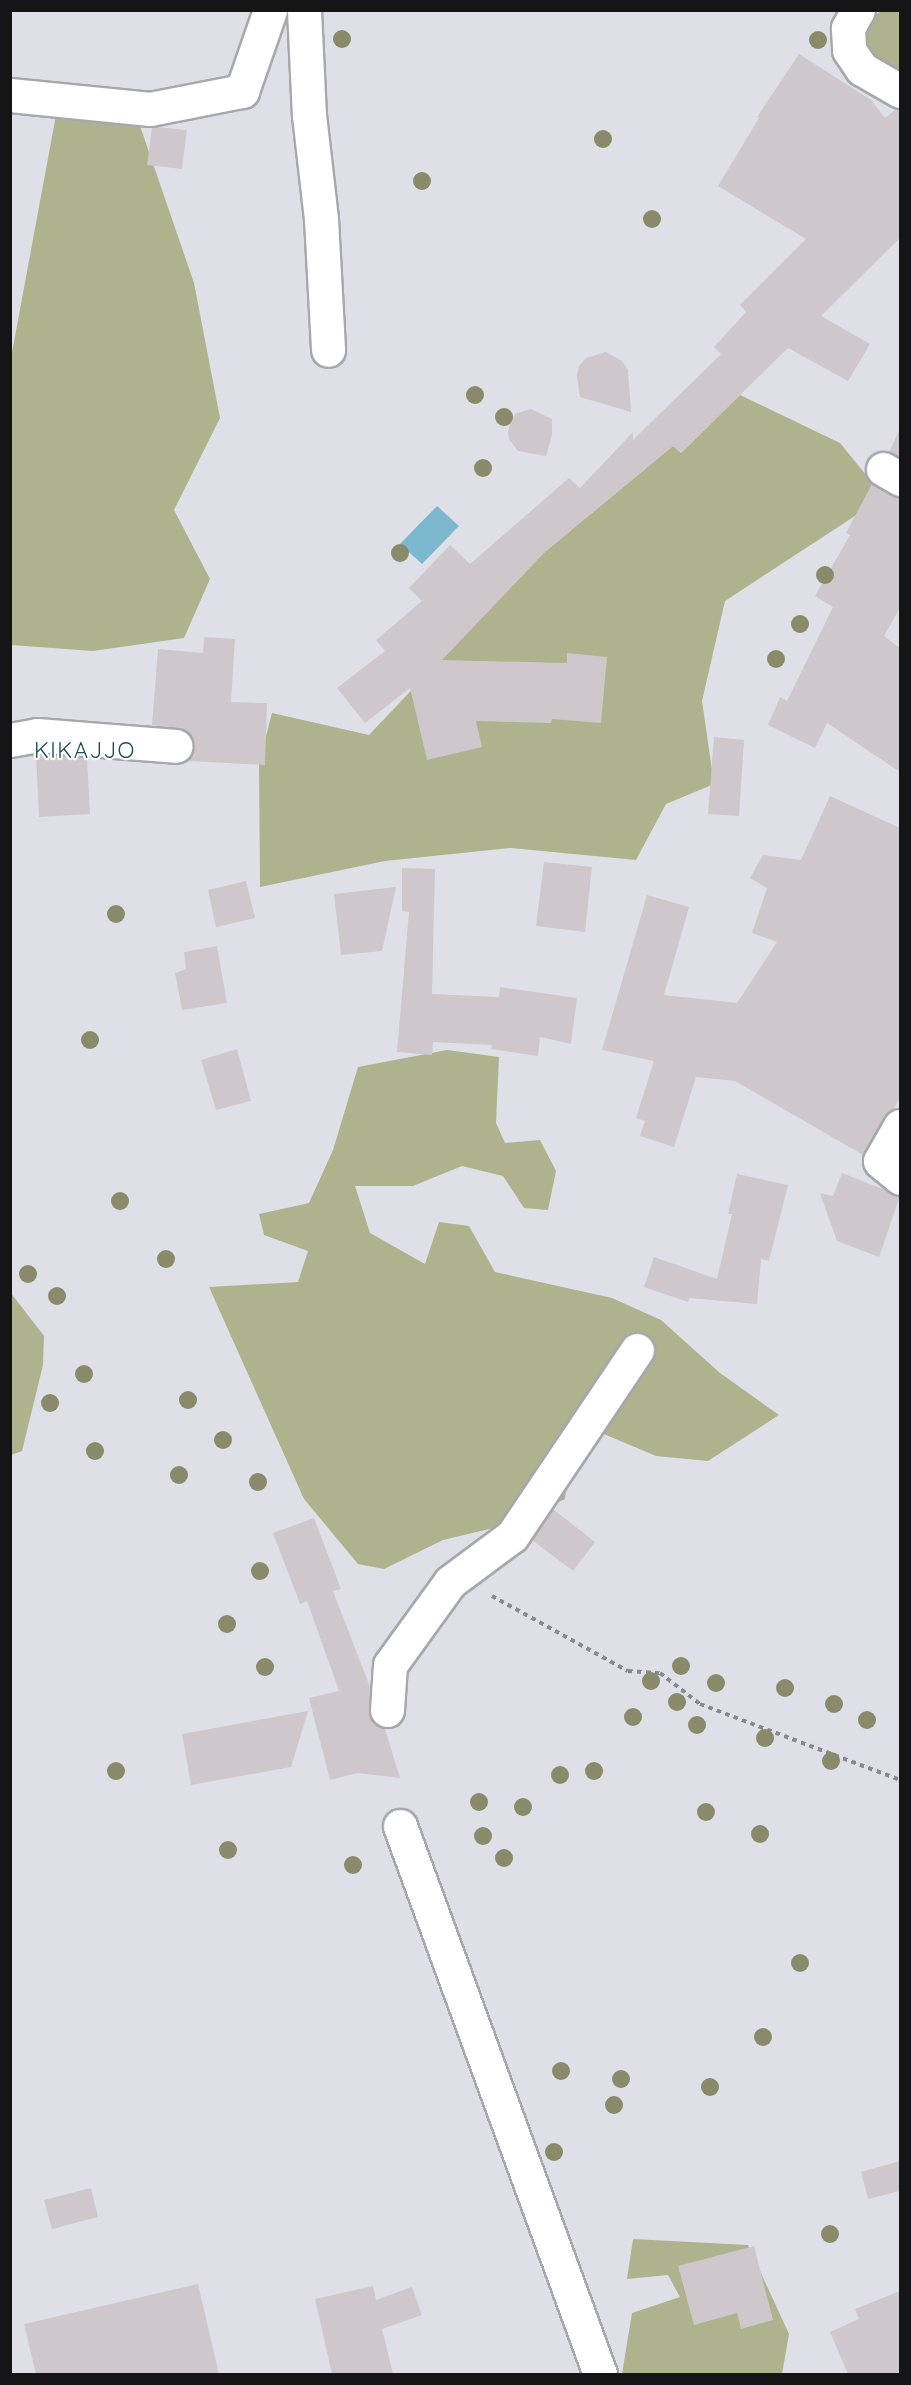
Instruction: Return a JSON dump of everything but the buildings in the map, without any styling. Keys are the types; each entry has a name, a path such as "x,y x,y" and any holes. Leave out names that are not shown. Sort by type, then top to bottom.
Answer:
{"street":[{"path":"10,95 150,109 242,91 270,10"},
{"path":"304,10 309,115 321,219 328,350"},
{"path":"858,10 848,28 849,50 862,69 900,91"},
{"path":"10,740 38,735 176,746"},
{"path":"900,1125 880,1161 900,1178"},
{"path":"387,1710 390,1665 450,1582 512,1536 637,1350"},
{"path":"400,1826 600,2374"}],"path":[{"path":"483,1591 628,1671 660,1672 700,1704 900,1780"}],"green space":[{"path":"881,11 900,11 900,83 891,80 865,48 865,23"},
{"path":"56,115 138,120 194,283 220,418 174,510 210,579 184,638 93,651 11,645 11,358"},
{"path":"740,395 840,443 884,497 725,601 702,701 714,784 666,804 636,860 511,848 385,861 260,887 259,763 272,713 369,735 535,560 673,446 681,453"},
{"path":"447,1050 499,1057 496,1123 505,1143 540,1140 556,1171 548,1210 524,1208 503,1176 462,1166 413,1186 355,1186 370,1233 425,1264 439,1222 469,1226 495,1272 612,1298 661,1320 720,1373 779,1415 708,1461 656,1456 599,1432 568,1471 565,1499 518,1522 443,1540 384,1569 358,1564 304,1499 209,1287 298,1282 308,1251 264,1235 259,1214 309,1203 333,1150 358,1067"},
{"path":"10,1292 44,1336 43,1365 22,1451 11,1455"},
{"path":"633,2239 748,2245 789,2334 782,2374 622,2374 632,2313 680,2297 668,2275 627,2279"}],"water":[{"path":"437,506 459,526 422,564 400,544"}],"district":[{"name":"KIKAJJO","path":"85,751"}]}
